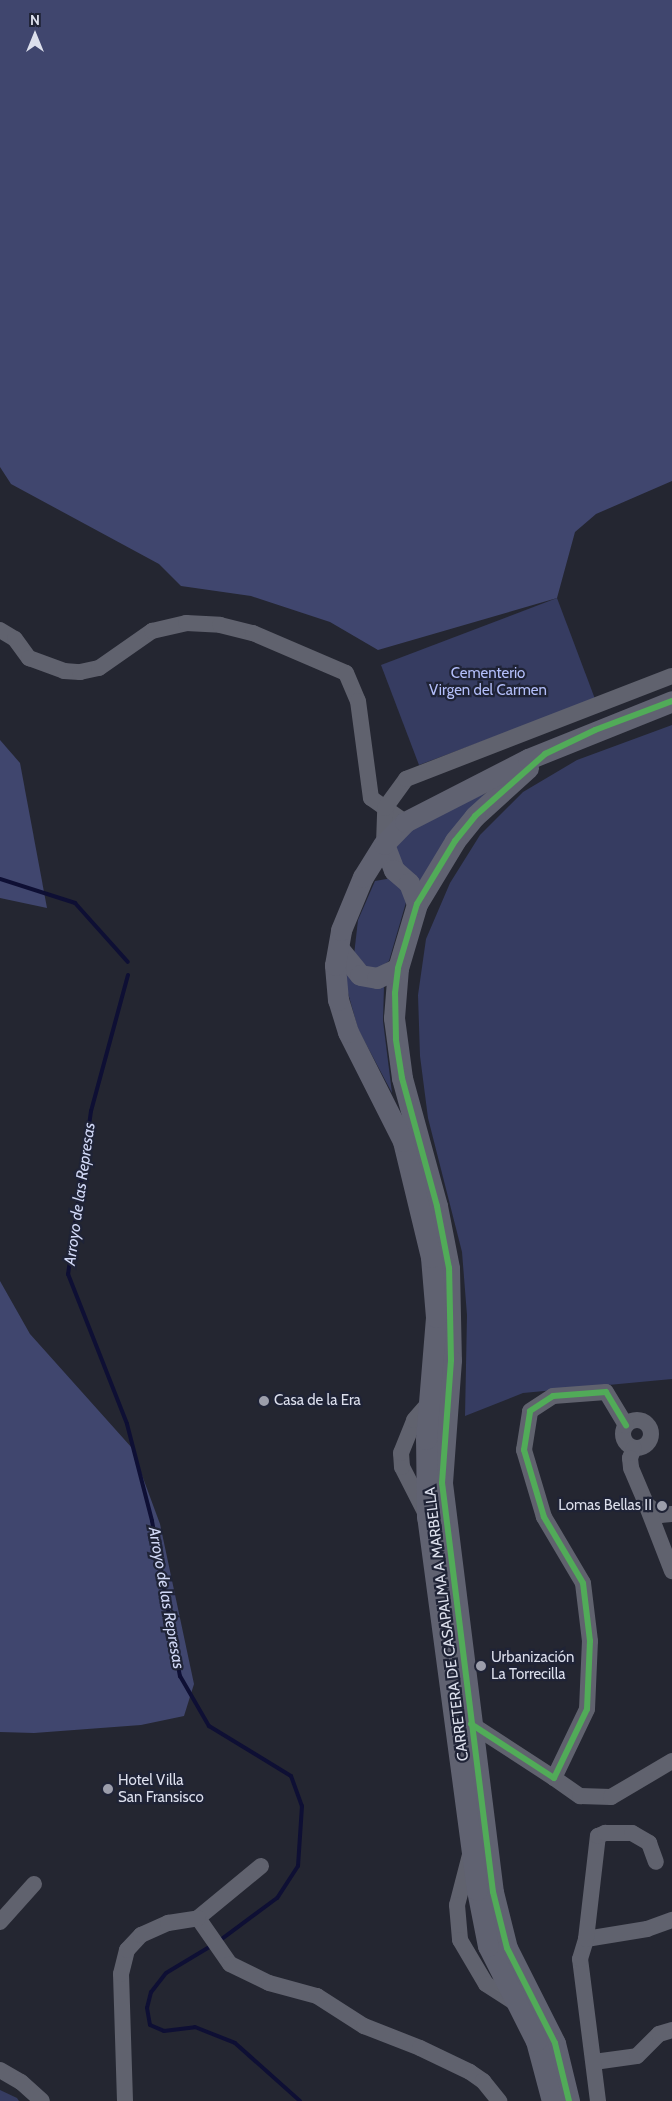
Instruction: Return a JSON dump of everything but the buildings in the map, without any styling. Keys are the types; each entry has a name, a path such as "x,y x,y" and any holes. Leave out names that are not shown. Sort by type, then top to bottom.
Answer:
{"main road":[{"name":"CARRETERA DE CASAPALMA A MARBELLA","path":"552,2101 538,2047 488,1946 472,1849 428,1517 426,1463 436,1317 431,1257 403,1141 341,1012 336,984 339,948 341,930 362,877 384,844 405,822 510,767 545,754 595,730 672,701"},
{"name":"CARRETERA DE CASAPALMA A MARBELLA","path":"545,754 475,816 455,841 417,904 398,968 394,1018 402,1078 437,1206 449,1268 451,1360 442,1483 471,1724 498,1924 511,1957 551,2034 569,2101"},
{"path":"384,844 394,870 409,883 417,904"},
{"path":"362,877 394,870"},
{"path":"339,948 353,969 368,977 386,975 398,968"}],"street":[{"path":"0,630 15,640 29,658 64,671 80,672 99,668 152,631 186,623 220,625 253,633 346,672 358,701 371,798 405,822"},
{"path":"384,844 385,808 406,779 672,676"},
{"path":"554,1778 587,1710 590,1641 582,1583 544,1517 524,1450 530,1411 554,1396 606,1392 626,1425 623,1439 634,1448"},
{"path":"626,1425 639,1420 650,1429 648,1444 634,1448"},
{"path":"634,1448 630,1458 631,1468 672,1571"},
{"path":"646,1504 660,1515 672,1514"},
{"path":"659,1538 672,1521"},
{"path":"471,1724 580,1796 611,1797 672,1761"},
{"path":"598,2101 580,1959 586,1939 598,1836 605,1832 632,1833 649,1843 656,1862"},
{"path":"125,2101 121,1974 127,1950 141,1934 168,1923 198,1918 261,1866"},
{"path":"0,1922 34,1884"},
{"path":"198,1918 230,1964 269,1983 318,1996 364,2026 420,2048 470,2072 483,2081 499,2101"},
{"path":"586,1939 647,1929 672,1920"},
{"path":"594,2062 638,2056 659,2034 672,2030"},
{"path":"0,2070 21,2082 42,2101"}],"green space":[{"name":"Cementerio Virgen del Carmen","path":"557,598 595,699 419,765 381,665"},
{"path":"672,725 672,1379 523,1393 465,1416 467,1315 462,1252 428,1118 420,1056 418,995 426,939 450,883 480,835 523,792 577,760"},
{"path":"485,793 421,881 405,871 394,850 410,829"},
{"path":"392,878 399,881 407,899 389,961 373,972 354,955 358,920 375,881"},
{"path":"347,973 384,986 383,1021 392,1093 358,1029 345,982"},
{"path":"0,2090 17,2098 19,2101 0,2101"}],"shaded area":[{"path":"0,0 672,0 672,481 596,514 575,532 557,598 378,650 330,622 251,596 181,586 159,564 11,484 0,467"},
{"path":"0,740 20,763 47,908 0,898"},
{"path":"0,1281 30,1334 132,1448 160,1524 194,1684 184,1716 141,1725 34,1733 0,1732"}],"waterway":[{"name":"Arroyo de las Represas","path":"0,879 75,903 128,962"},
{"name":"Arroyo de las Represas","path":"128,975 91,1111 68,1274 127,1424 152,1521 180,1676 209,1726 291,1776 302,1806 298,1866 277,1898 219,1941"},
{"name":"Arroyo de las Represas","path":"211,1946 166,1973 151,1992 147,2008 150,2025 164,2031 195,2027 235,2043 300,2101"}],"cycle path":[{"path":"569,2101 555,2043 507,1948 493,1892 442,1483 451,1360 449,1268 437,1206 402,1078 396,1039 395,993 398,968 417,904 455,841 475,816 545,754 595,730 672,701"},
{"path":"471,1724 554,1778 587,1709 590,1641 583,1583 544,1517 524,1450 530,1411 553,1396 606,1392 626,1425"}],"place":[{"name":"Casa de la Era","path":"264,1401"},
{"name":"Lomas Bellas II","path":"662,1506"},
{"name":"Urbanización La Torrecilla","path":"481,1666"},
{"name":"Hotel Villa San Fransisco","path":"108,1789"}]}
